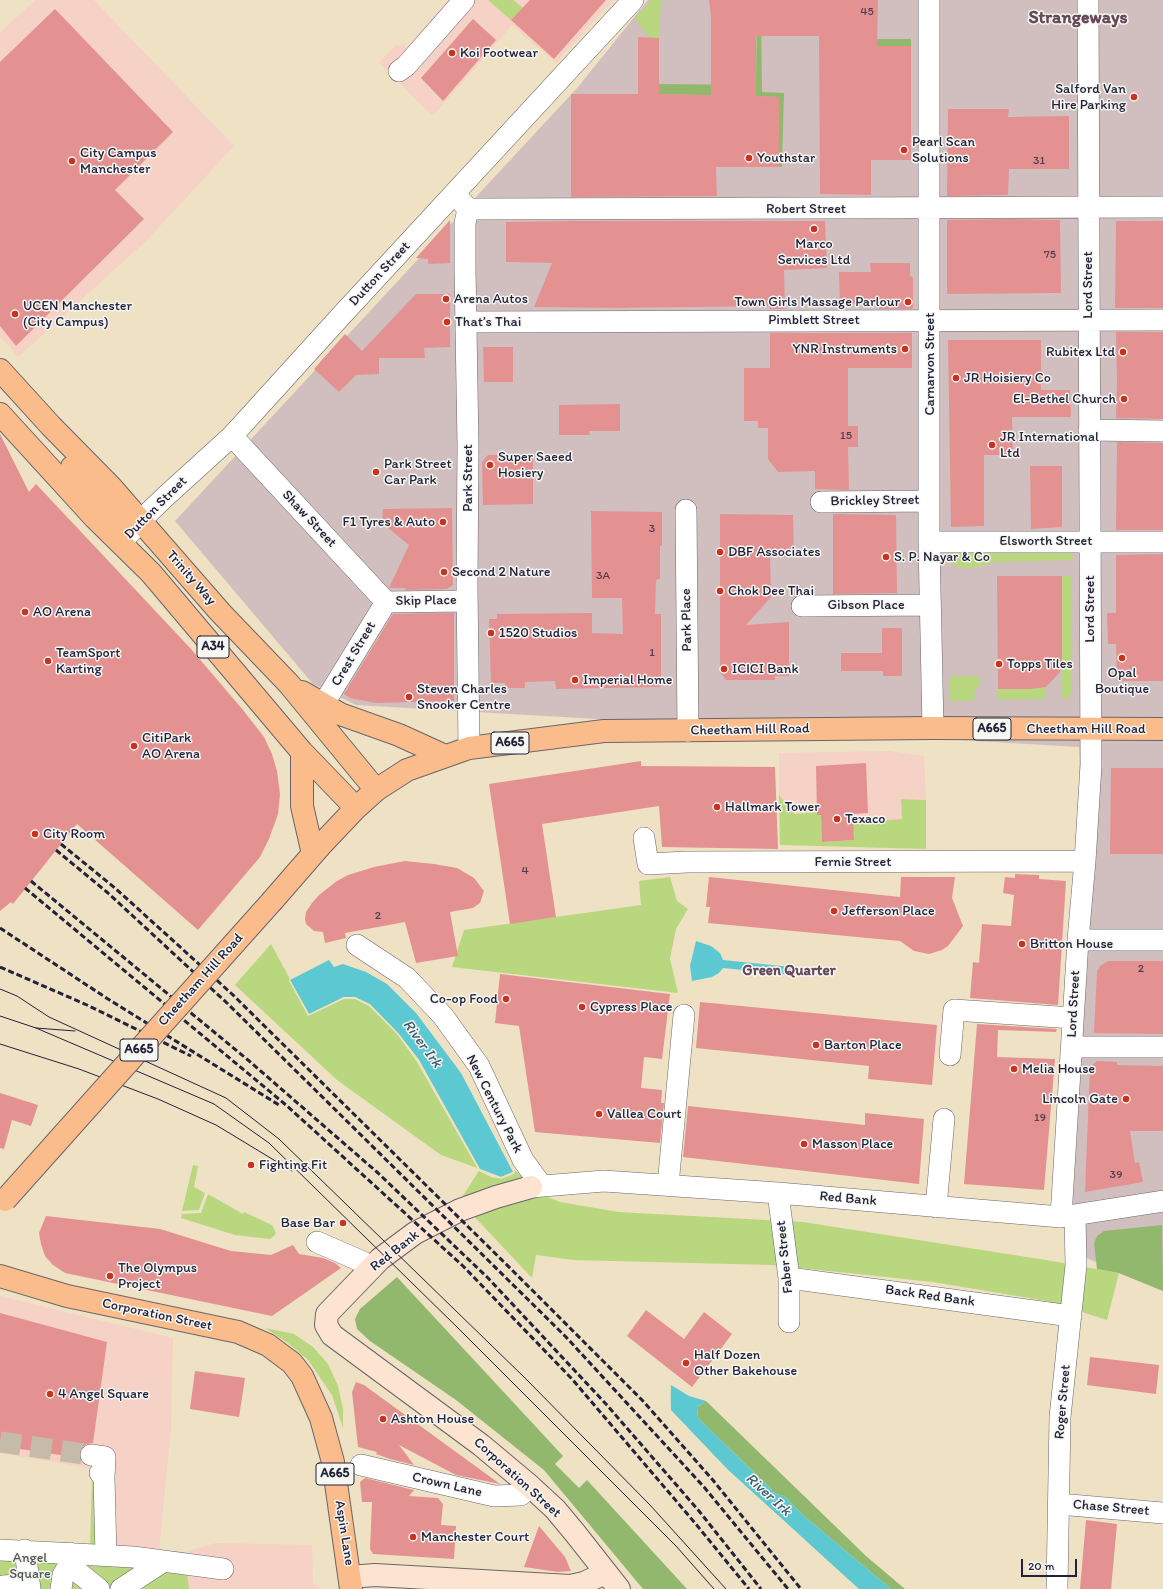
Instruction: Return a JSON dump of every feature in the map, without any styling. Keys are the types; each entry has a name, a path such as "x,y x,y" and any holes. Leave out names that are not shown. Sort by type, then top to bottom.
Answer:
{"highway":[{"name":"Trinity Way","path":"0,370 50,426 112,487 230,623 289,684 376,790"},
{"name":"Trinity Way","path":"0,414 94,518 151,572 302,752"},
{"path":"50,426 64,458 109,508 119,525 122,543"},
{"path":"289,684 325,706 359,721 400,735 445,756"},
{"name":"Cheetham Hill Road","path":"2,1203 313,854 356,808 376,790 407,770 469,748 604,731 933,728 1163,729"},
{"path":"302,752 356,808"},
{"path":"302,752 302,806 313,854"},
{"name":"Corporation Street","path":"0,1276 67,1296 238,1332 258,1340 292,1363 302,1376"},
{"name":"Aspin Lane","path":"302,1376 321,1418 333,1462 351,1583"}],"street":[{"path":"399,70 406,66 464,0"},
{"name":"Dutton Street","path":"122,543 141,520 232,436 335,323 462,202 633,0"},
{"name":"Carnarvon Street","path":"929,0 929,501 933,728"},
{"name":"Lord Street","path":"1068,1216 1073,1018 1091,765 1088,430 1088,0"},
{"name":"Robert Street","path":"462,202 928,209 1163,208"},
{"name":"Park Street","path":"462,202 465,223 468,446 467,601 469,748"},
{"name":"Pimblett Street","path":"466,322 930,319 1163,320"},
{"path":"1088,430 1163,431"},
{"name":"Shaw Street","path":"232,436 386,602"},
{"name":"Brickley Street","path":"821,502 929,501"},
{"name":"Park Place","path":"686,510 688,731"},
{"name":"Elsworth Street","path":"930,542 1163,542"},
{"name":"Skip Place","path":"386,602 467,601"},
{"name":"Crest Street","path":"325,706 329,695 386,602"},
{"name":"Gibson Place","path":"802,606 930,605"},
{"name":"Fernie Street","path":"644,838 648,864 686,862 1085,861"},
{"path":"1078,940 1163,940"},
{"name":"New Century Park","path":"356,945 407,978 443,1016 479,1066 536,1186"},
{"path":"950,1055 954,1010 1073,1018"},
{"path":"668,1185 684,1015"},
{"path":"1072,1047 1163,1047"},
{"path":"936,1207 944,1120"},
{"name":"Red Bank","path":"332,1335 326,1325 327,1314 380,1259 415,1233 460,1210 496,1197 536,1186 604,1181 1068,1216 1163,1201"},
{"name":"Faber Street","path":"778,1193 789,1278 789,1322"},
{"name":"Roger Street","path":"1057,1589 1060,1418 1076,1265 1068,1216"},
{"path":"317,1242 363,1262 370,1269"},
{"name":"Back Red Bank","path":"789,1278 1071,1316"},
{"name":"Corporation Street","path":"332,1335 481,1444 530,1486 555,1509 607,1574"},
{"name":"Crown Lane","path":"361,1465 494,1496 520,1496 530,1486"},
{"path":"98,1468 106,1555"},
{"name":"Chase Street","path":"1059,1504 1163,1513"},
{"path":"0,1550 25,1550 70,1559 106,1555 223,1569"},
{"path":"3,1583 29,1587 25,1550"},
{"path":"60,1589 63,1575 70,1559"},
{"path":"70,1559 99,1589"},
{"path":"121,1589 164,1561"},
{"path":"351,1583 375,1575 570,1586 584,1583 607,1574"}],"shaded area":[{"name":"City Campus Manchester","path":"35,0 94,0 234,146 146,241 18,357 0,336 0,33"},
{"path":"448,0 613,0 556,63 512,25 433,116 379,63 397,44 399,47 403,44 406,48"},
{"path":"648,0 1163,0 1163,1291 1119,1273 1070,1250 1085,998 1079,747 356,705 313,684 175,521 578,87"},
{"name":"Texaco","path":"890,751 924,756 926,800 901,799 902,819 854,823 854,840 822,842 817,812 794,814 779,795 779,753"},
{"path":"0,1296 173,1338 171,1429 159,1550 184,1552 216,1543 312,1545 313,1584 323,1589 100,1589 96,1469 0,1453"}],"green space":[{"path":"488,0 513,0 523,8 511,20"},
{"path":"652,0 661,0 659,38 648,37 635,18"},
{"path":"757,3 761,3 762,92 784,93 782,167 779,167 779,97 659,94 659,84 756,85"},
{"path":"877,39 911,39 911,46 819,46"},
{"path":"950,553 1069,553 1072,555 1073,560 995,562 977,567 962,568 948,563 948,555"},
{"path":"1062,576 1071,576 1072,691 1069,698 1062,698"},
{"path":"952,676 980,676 980,685 975,690 974,701 950,701 949,679"},
{"path":"1046,687 1046,699 998,700 998,689 1030,689"},
{"path":"779,795 794,814 817,812 817,815 821,815 822,842 854,840 853,823 902,819 901,799 926,800 926,849 780,845"},
{"path":"670,877 677,901 688,909 676,929 670,959 678,993 452,967 464,930 641,905 639,881"},
{"path":"271,944 309,1014 334,1001 355,997 370,1004 398,1033 501,1177 516,1171 540,1194 560,1202 618,1212 803,1222 1046,1260 1119,1273 1107,1320 1047,1301 933,1282 772,1265 573,1260 536,1255 532,1278 470,1212 461,1199 480,1169 441,1155 337,1080 235,985"},
{"path":"193,1165 198,1166 194,1187 205,1193 199,1210 182,1211"},
{"path":"208,1194 243,1214 244,1212 272,1225 276,1233 270,1239 235,1235 181,1218 182,1214 201,1213"},
{"path":"1162,1225 1163,1291 1119,1273 1097,1269 1094,1243 1097,1236 1104,1231"},
{"path":"397,1277 563,1456 555,1464 579,1488 587,1480 687,1589 643,1589 544,1470 456,1400 370,1341 357,1329 355,1319 360,1309"},
{"path":"265,1328 294,1334 313,1347 328,1364 338,1386 343,1409 343,1428 332,1395 308,1360 288,1343"},
{"path":"706,1401 866,1556 905,1589 891,1589 804,1516 784,1496 776,1494 698,1418 697,1407"},
{"name":"Angel Square","path":"92,1478 100,1479 101,1547 184,1552 189,1589 0,1589 0,1542 90,1546"}],"water":[{"path":"696,941 711,946 720,953 723,960 791,967 792,975 723,968 719,973 712,977 692,981 690,966"},
{"name":"River Irk","path":"329,960 334,967 343,964 366,972 387,984 416,1013 461,1073 513,1172 501,1177 480,1169 419,1060 398,1033 370,1005 355,997 344,997 309,1014 290,980"},
{"name":"River Irk","path":"671,1385 689,1396 706,1401 697,1407 698,1418 776,1494 784,1496 804,1516 891,1589 859,1589 728,1470 670,1410"}],"pier":[{"path":"289,978 309,1014 344,997 355,997 370,1004 398,1033 419,1060 480,1169 501,1177 515,1171 514,1174 501,1179 491,1177 479,1171 417,1062 397,1034 369,1006 355,999 344,999 308,1016 289,981"},
{"path":"670,1383 671,1410 728,1470 805,1540 804,1542 727,1472 669,1411"}],"building":[{"path":"530,0 606,0 554,59 511,20"},
{"path":"709,0 878,0 877,46 911,46 911,160 871,160 871,195 820,194 819,36 756,36 756,96 779,97 779,167 716,167 717,196 571,197 571,94 638,94 638,37 659,38 659,94 711,95 711,17"},
{"name":"City Campus Manchester","path":"55,9 173,132 115,190 144,219 16,346 0,326 0,62"},
{"path":"473,19 496,40 443,101 421,78"},
{"path":"948,109 1009,109 1008,117 1069,116 1069,169 1009,169 1008,195 947,196"},
{"path":"450,220 450,263 428,264 428,259 416,258"},
{"path":"947,220 1060,220 1061,293 947,294"},
{"path":"825,221 827,268 784,270 785,309 770,309 770,306 615,308 534,307 552,263 506,262 506,222"},
{"path":"1116,221 1163,221 1163,308 1115,308"},
{"path":"870,263 910,263 910,276 913,277 912,309 879,309 879,303 840,304 839,272 871,272"},
{"path":"416,294 450,294 450,347 424,348 425,358 379,358 379,374 356,375 339,392 314,369 345,334 362,351"},
{"path":"1116,332 1163,332 1163,419 1116,418"},
{"path":"770,333 912,333 912,368 848,368 848,426 858,426 858,447 848,447 849,490 815,489 815,471 778,472 768,459 768,428 758,428 758,421 744,421 744,368 770,368"},
{"path":"948,340 1041,340 1041,390 1070,390 1071,417 1012,417 1013,455 984,455 984,526 951,527"},
{"path":"483,347 513,347 513,382 484,382"},
{"path":"620,404 620,431 589,431 590,435 559,435 559,405"},
{"name":"CitiPark AO Arena","path":"0,434 29,492 36,484 191,649 264,737 272,754 277,771 280,794 278,814 269,839 260,857 198,930 77,824 13,904 11,902 0,911"},
{"path":"1117,442 1163,443 1163,530 1116,530"},
{"path":"488,455 533,455 533,504 483,505 482,462"},
{"path":"1030,466 1062,466 1062,527 1031,529"},
{"path":"452,508 453,585 447,589 404,590 406,588 389,588 409,545 382,523 383,509"},
{"path":"591,511 662,512 660,579 656,580 655,614 661,614 661,687 556,689 555,681 525,682 525,688 505,688 505,683 491,683 489,619 497,619 497,614 592,613 592,633 623,634 622,598 592,598"},
{"path":"720,514 793,515 794,557 770,557 771,597 746,625 789,622 789,676 775,676 775,680 726,680 720,672"},
{"path":"833,514 896,515 897,593 833,594"},
{"path":"1163,554 1163,681 1117,681 1116,644 1108,644 1107,613 1116,613 1116,555"},
{"path":"997,576 1062,576 1062,657 1060,672 1046,687 1030,689 998,689"},
{"path":"454,613 454,701 376,703 350,698 344,694 393,614"},
{"path":"882,628 902,628 902,676 883,676 883,671 841,671 841,653 882,653"},
{"path":"641,761 641,766 775,767 778,849 662,847 659,806 542,824 556,917 510,924 489,784"},
{"path":"866,763 868,813 853,814 854,840 822,842 821,815 817,815 816,766"},
{"path":"1111,768 1163,768 1163,854 1110,854"},
{"path":"405,861 457,868 474,878 484,891 480,903 473,908 450,912 458,956 416,963 405,922 345,933 346,938 325,943 323,932 314,931 306,924 306,912 312,903 319,895 337,881 348,875 374,867"},
{"name":"Britton House","path":"1015,874 1039,875 1039,879 1066,881 1058,1005 970,998 973,962 979,963 982,924 1011,926 1014,895 1003,893 1005,877 1015,878"},
{"name":"Jefferson Place","path":"709,877 900,897 901,877 955,877 952,898 963,926 948,946 942,950 929,954 914,951 900,941 708,923 710,907 706,907"},
{"path":"1108,961 1163,961 1163,1034 1094,1033 1097,971 1100,966"},
{"path":"500,974 670,994 662,1059 644,1057 641,1088 662,1090 661,1103 664,1103 660,1143 535,1132 519,1026 495,1023"},
{"name":"Barton Place","path":"700,1002 937,1025 932,1085 868,1079 869,1066 696,1048"},
{"name":"Melia House","path":"977,1024 1057,1029 1056,1032 998,1030 997,1057 1055,1059 1044,1190 964,1184"},
{"name":"Lincoln Gate","path":"1097,1061 1117,1062 1117,1065 1163,1066 1163,1131 1130,1131 1135,1163 1139,1162 1143,1182 1085,1192 1090,1067"},
{"path":"0,1093 38,1105 31,1126 12,1120 4,1149 0,1148"},
{"name":"Masson Place","path":"688,1106 865,1125 865,1113 924,1119 919,1184 683,1157"},
{"path":"46,1216 160,1229 231,1251 271,1255 293,1245 299,1254 323,1258 335,1263 341,1268 272,1316 65,1273 53,1265 45,1256 41,1244 39,1233"},
{"name":"Half Dozen Other Bakehouse","path":"646,1310 684,1339 704,1312 732,1334 692,1387 627,1336"},
{"name":"4 Angel Square","path":"0,1313 107,1342 93,1443 82,1447 80,1458 0,1446"},
{"path":"1090,1357 1159,1365 1156,1394 1087,1385"},
{"path":"195,1371 245,1378 239,1417 190,1409"},
{"name":"Ashton House","path":"356,1382 364,1385 500,1484 456,1475 399,1445 414,1465 390,1459 376,1454 377,1452 358,1447 352,1392"},
{"name":"Manchester Court","path":"365,1478 414,1490 409,1496 438,1498 443,1504 441,1525 456,1526 454,1559 373,1554 370,1549 372,1502 362,1502 360,1482"},
{"path":"1086,1520 1117,1524 1111,1589 1080,1589"},
{"name":"Manchester Court","path":"539,1526 565,1557 571,1571 558,1572 524,1567"}],"tunnel":[{"path":"0,1442 91,1455"}],"tram line":[{"path":"0,989 17,996 49,1017 226,1098 279,1139 525,1378 650,1505 726,1589"},
{"path":"0,1016 36,1028 75,1031"},
{"path":"36,1028 214,1104 269,1143 459,1329 676,1546 714,1589"},
{"path":"0,1044 79,1069 158,1099 216,1125 292,1171"}],"railway":[{"path":"61,844 115,888 232,994 642,1400 712,1479 801,1589"},
{"path":"56,850 108,893 228,1004 566,1337 704,1487 788,1589"},
{"path":"31,881 248,1060 378,1173 488,1278 606,1404 699,1511 761,1589"},
{"path":"25,888 286,1105 463,1266 572,1379 695,1523 749,1589"},
{"path":"0,928 108,999 279,1105"},
{"path":"0,967 87,1005 191,1056"}],"place":[{"name":"Koi Footwear","path":"452,53"},
{"name":"Salford Van Hire Parking","path":"1134,97"},
{"name":"Pearl Scan Solutions","path":"904,150"},
{"name":"Youthstar","path":"749,158"},
{"name":"City Campus Manchester","path":"72,161"},
{"name":"Marco Services Ltd","path":"814,229"},
{"name":"Arena Autos","path":"446,299"},
{"name":"Town Girls Massage Parlour","path":"908,302"},
{"name":"UCEN Manchester (City Campus)","path":"15,314"},
{"name":"That’s Thai","path":"447,322"},
{"name":"YNR Instruments","path":"905,349"},
{"name":"Rubitex Ltd","path":"1123,352"},
{"name":"JR Hoisiery Co","path":"956,378"},
{"name":"El-Bethel Church","path":"1124,399"},
{"name":"JR International Ltd","path":"992,445"},
{"name":"Super Saeed Hosiery","path":"490,465"},
{"name":"Park Street Car Park","path":"376,472"},
{"name":"F1 Tyres & Auto","path":"443,522"},
{"name":"DBF Associates","path":"720,552"},
{"name":"S. P. Nayar & Co","path":"886,557"},
{"name":"Second 2 Nature","path":"444,572"},
{"name":"Chok Dee Thai","path":"720,591"},
{"name":"AO Arena","path":"25,612"},
{"name":"1520 Studios","path":"491,633"},
{"name":"Opal Boutique","path":"1122,658"},
{"name":"TeamSport Karting","path":"48,661"},
{"name":"Topps Tiles","path":"999,664"},
{"name":"ICICI Bank","path":"724,669"},
{"name":"Imperial Home","path":"575,680"},
{"name":"Steven Charles Snooker Centre","path":"409,697"},
{"name":"CitiPark AO Arena","path":"134,746"},
{"name":"Hallmark Tower","path":"717,807"},
{"name":"Texaco","path":"837,819"},
{"name":"City Room","path":"35,834"},
{"name":"Jefferson Place","path":"834,911"},
{"name":"Britton House","path":"1022,944"},
{"name":"Co-op Food","path":"506,999"},
{"name":"Cypress Place","path":"582,1007"},
{"name":"Barton Place","path":"816,1045"},
{"name":"Melia House","path":"1014,1069"},
{"name":"Lincoln Gate","path":"1126,1099"},
{"name":"Vallea Court","path":"599,1114"},
{"name":"Masson Place","path":"804,1144"},
{"name":"Fighting Fit","path":"251,1165"},
{"name":"Base Bar","path":"343,1223"},
{"name":"The Olympus Project","path":"110,1276"},
{"name":"Half Dozen Other Bakehouse","path":"686,1363"},
{"name":"4 Angel Square","path":"50,1394"},
{"name":"Ashton House","path":"383,1419"},
{"name":"Manchester Court","path":"413,1537"}],"district":[{"name":"Strangeways","path":"1078,18"},
{"name":"Green Quarter","path":"789,971"}]}
